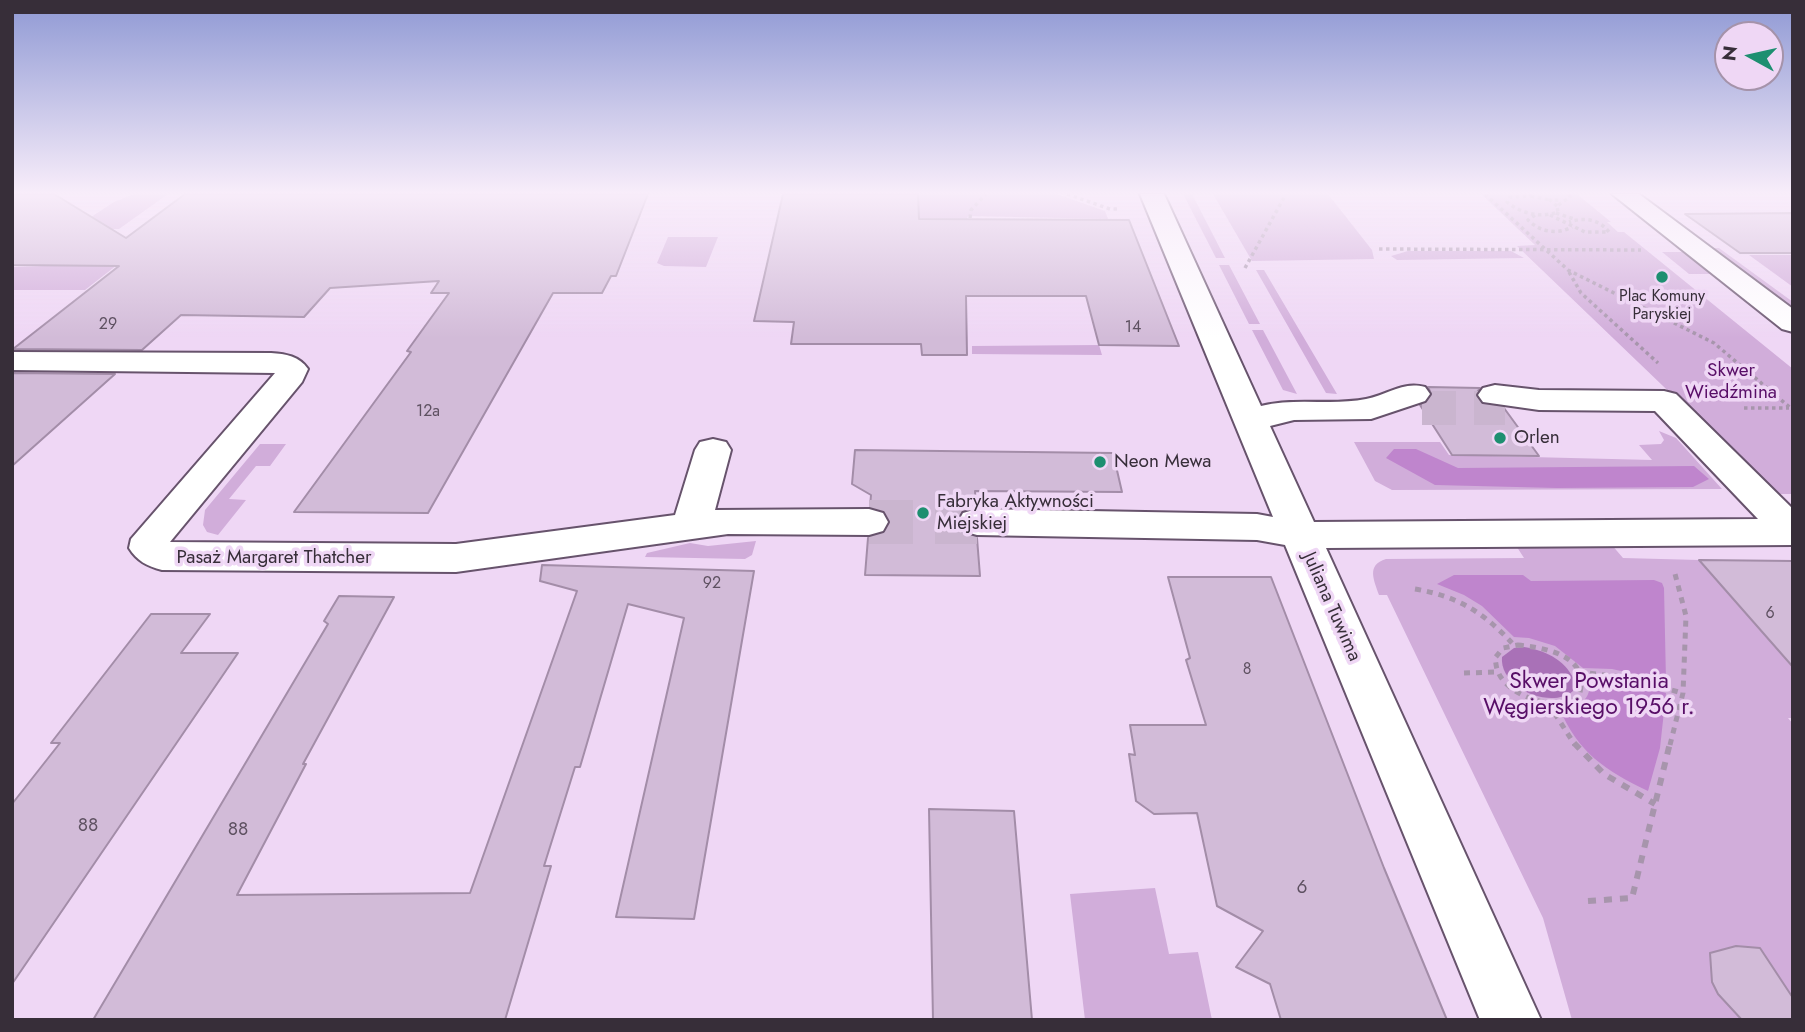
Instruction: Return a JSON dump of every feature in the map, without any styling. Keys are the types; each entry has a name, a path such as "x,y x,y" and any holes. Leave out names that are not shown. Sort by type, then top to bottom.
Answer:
{"street":[{"name":"Juliana Tuwima","path":"1161,242 1251,422 1511,1020"},
{"path":"1687,242 1793,323"},
{"name":"Pasaż Margaret Thatcher","path":"12,361 271,362 281,363 292,369 290,375 159,527 149,548 162,556 456,558 746,520 869,522"},
{"path":"1500,402 1539,400 1663,383 1793,532"},
{"path":"1251,422 1265,414 1282,411 1370,409 1418,401"},
{"path":"691,526 713,450"},
{"path":"977,522 1257,527 1299,535 1793,532"}],"path":[{"path":"1245,268 1259,242"},
{"path":"1537,242 1568,270 1714,344 1791,409"},
{"path":"1379,249 1654,250"},
{"path":"1568,270 1581,293 1663,383"},
{"path":"1744,408 1791,409"},
{"path":"1588,901 1632,898 1683,693 1686,616 1673,569"},
{"path":"1415,589 1440,592 1469,602 1490,619 1512,643"},
{"path":"1512,643 1543,647 1563,658 1578,672 1582,681 1579,697 1572,702 1548,703 1519,692 1498,673 1495,662 1496,653 1512,643"},
{"path":"1578,672 1615,673 1641,678 1683,693"},
{"path":"1464,673 1498,673"},
{"path":"1548,703 1568,740 1587,761 1608,777 1655,804"}],"green space":[{"path":"666,242 716,242 706,267 664,266 657,263"},
{"path":"1208,242 1217,242 1225,258 1216,258"},
{"path":"1241,242 1366,242 1372,250 1374,259 1252,261"},
{"name":"Skwer Wiedźmina","path":"1532,242 1637,242 1793,369 1793,494 1780,494 1760,479 1517,246 1535,245"},
{"path":"1709,248 1719,248 1793,302 1793,310"},
{"path":"1408,251 1511,251 1524,258 1397,260 1391,256"},
{"path":"1662,252 1688,252 1712,271 1710,274 1689,274"},
{"path":"1749,255 1793,255 1793,287"},
{"path":"117,265 85,290 12,290 12,267"},
{"path":"1219,265 1229,265 1260,324 1249,324"},
{"path":"1256,270 1264,270 1337,394 1326,393"},
{"path":"1252,330 1263,330 1297,394 1283,390"},
{"path":"1099,345 1102,355 972,354 972,346"},
{"path":"1659,431 1676,438 1722,489 1392,490 1375,481 1354,442 1440,442 1449,455 1652,460 1639,445 1661,444 1664,440"},
{"path":"260,444 286,444 270,466 256,466 229,499 246,500 218,535 207,532 203,525 205,510"},
{"path":"1394,449 1416,449 1458,468 1694,466 1709,479 1693,487 1435,485 1386,458"},
{"path":"756,541 752,555 745,559 645,557 647,553 690,543 708,546"},
{"name":"Skwer Powstania Węgierskiego 1956 r.","path":"1515,544 1611,544 1623,558 1699,560 1793,667 1793,718 1788,718 1793,724 1793,1020 1572,1020 1543,918 1387,595 1379,595 1373,574 1376,565 1386,559 1524,558"},
{"path":"1454,575 1523,575 1531,581 1654,580 1662,583 1666,681 1612,669 1583,668 1555,646 1529,638 1514,637 1482,606 1437,584"},
{"path":"1590,678 1617,680 1666,693 1660,748 1648,791 1619,776 1594,758 1566,723 1559,707 1573,706 1583,701 1589,692"},
{"path":"1155,888 1169,954 1198,952 1212,1020 1085,1020 1070,894"}],"shaded area":[{"path":"1524,647 1549,654 1562,663 1576,684 1573,691 1564,696 1540,697 1517,686 1503,668 1502,657 1514,648"}],"building":[{"path":"12,242 629,242 616,276 611,276 602,293 553,293 428,513 294,512 411,352 407,351 449,293 431,293 439,281 330,288 304,317 181,315 142,350 13,349 119,266 12,265"},
{"path":"772,242 1138,242 1179,346 1099,345 1086,296 966,296 967,355 922,355 921,344 791,344 794,322 754,321"},
{"path":"1725,242 1793,242 1793,253 1740,253"},
{"path":"12,373 115,374 12,466"},
{"path":"1428,387 1480,388 1475,395 1481,404 1504,408 1539,456 1452,455 1420,405 1427,403 1432,396"},
{"name":"Fabryka Aktywności Miejskiej","path":"855,450 1113,453 1122,492 975,491 976,507 961,512 956,523 962,534 977,538 980,576 865,575 868,538 884,534 890,521 884,510 870,507 871,495 852,484"},
{"path":"1699,560 1793,561 1793,667"},
{"path":"542,565 754,571 694,919 616,917 684,618 628,604 580,767 575,767 544,866 551,866 505,1020 93,1020 328,624 324,621 339,596 394,597 303,764 306,764 237,895 470,893 577,591 540,581"},
{"path":"1168,577 1271,577 1384,868 1447,1020 1281,1020 1270,984 1236,967 1263,931 1217,906 1197,813 1154,814 1136,801 1129,754 1135,755 1130,725 1206,725 1186,660 1190,658"},
{"path":"151,614 210,614 181,653 238,653 12,984 12,804 60,743 51,743"},
{"path":"929,809 1014,811 1032,1020 933,1020"},
{"path":"1736,946 1760,948 1793,998 1793,1020 1742,1020 1718,994 1712,982 1710,953"}],"tunnel":[{"path":"1422,408 1505,408"},
{"path":"869,522 977,522"}],"place":[{"name":"Plac Komuny Paryskiej","path":"1662,277"},
{"name":"Orlen","path":"1500,438"},
{"name":"Neon Mewa","path":"1100,462"},
{"name":"Fabryka Aktywności Miejskiej","path":"923,513"}]}
